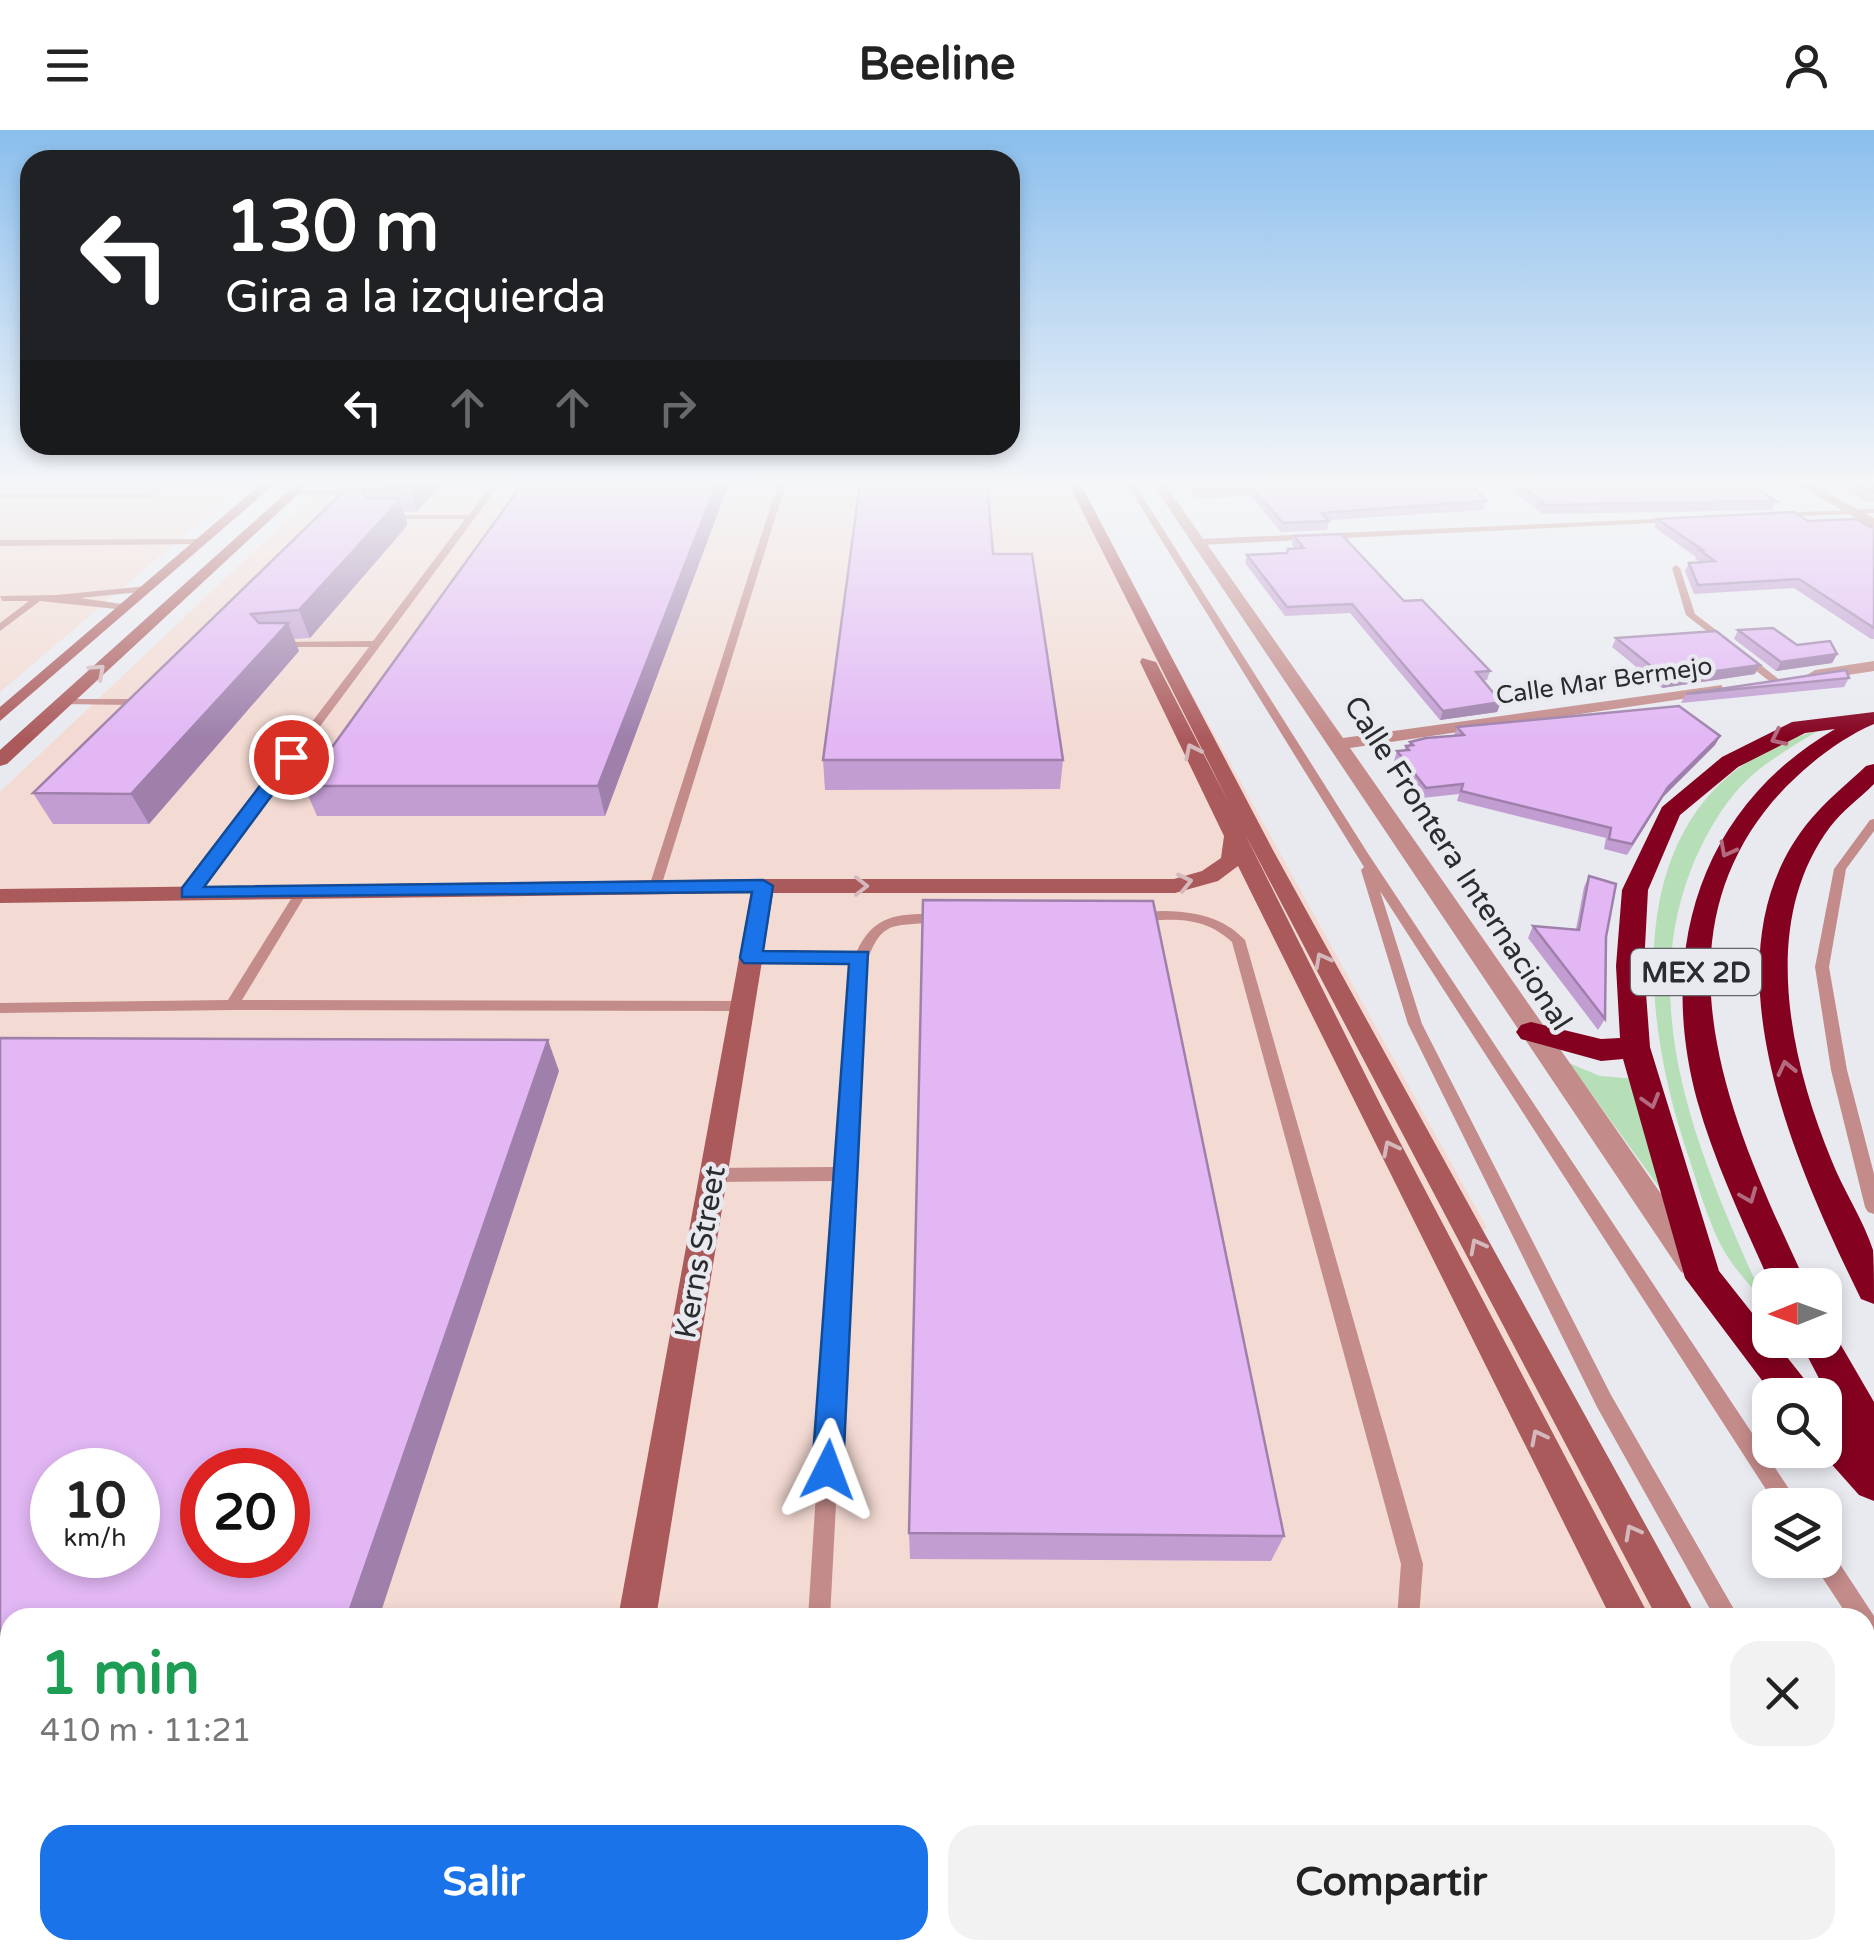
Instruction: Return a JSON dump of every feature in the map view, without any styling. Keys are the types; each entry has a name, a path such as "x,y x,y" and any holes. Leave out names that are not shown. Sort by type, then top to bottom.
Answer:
{"highway":[{"path":"1783,1378 1703,1278 1635,1047 1630,966 1635,890 1670,812 1730,762 1800,728 1873,718"},
{"name":"MEX 2D","path":"1782,1268 1751,1202 1713,1100 1699,1037 1695,981 1709,890 1721,858 1750,809 1785,773 1822,746 1873,718"},
{"name":"MEX 2D","path":"1874,771 1836,802 1812,829 1791,869 1775,937 1771,988 1796,1110 1828,1201 1874,1288"},
{"path":"1530,1032 1600,1050 1635,1047"},
{"path":"1828,1358 1874,1441"},
{"path":"1842,1446 1874,1481"}],"main road":[{"path":"0,716 171,568"},
{"path":"0,760 211,568"},
{"path":"1102,568 1626,1608"},
{"path":"1119,568 1673,1608"},
{"path":"0,896 763,886 1176,886 1210,876 1231,861 1240,801"},
{"name":"Kerns Street","path":"640,1608 763,886"}],"street":[{"name":"Calle Frontera Internacional","path":"1219,568 1342,744 1530,1032 1703,1278"},
{"name":"Calle Mar Bermejo","path":"1756,684 1874,666"},
{"name":"Calle Mar Bermejo","path":"1342,744 1736,686"}],"lane":[{"path":"189,893 433,568"},
{"path":"655,887 755,568"},
{"path":"1183,568 1361,852 1777,1488"},
{"path":"1676,568 1690,615 1776,680"},
{"path":"1,598 56,598 147,589"},
{"path":"0,628 38,598"},
{"path":"56,598 126,607"},
{"path":"271,644 376,644"},
{"path":"0,701 18,700"},
{"path":"64,702 132,702"},
{"path":"1874,823 1840,869 1822,967 1839,1070 1874,1207"},
{"path":"1361,852 1415,1024 1604,1402 1722,1608"},
{"path":"232,1005 302,891"},
{"path":"1121,916 1200,916 1222,924 1238,940 1412,1564 1409,1608"},
{"path":"820,1608 860,957 866,938 885,924 904,918 963,918"},
{"path":"751,958 860,957"},
{"path":"0,1008 743,1006"},
{"path":"714,1175 845,1174"},
{"path":"1836,1578 1856,1608"}],"shaded area":[{"path":"0,568 146,568 0,692"},
{"path":"236,568 1125,568 1487,1228 1479,1232 1684,1608 0,1608 0,792"}],"green space":[{"path":"1819,730 1752,775 1714,822 1692,867 1676,923 1670,979 1673,1035 1684,1091 1720,1200 1752,1273 1752,1288 1724,1251 1700,1193 1671,1097 1658,1033 1654,969 1659,906 1676,848 1707,798 1754,758"},
{"path":"1569,1063 1600,1076 1636,1079 1672,1205"}],"building":[{"path":"264,568 337,568 299,610 251,614 259,623 288,623 131,794 33,793"},
{"path":"461,568 683,568 598,786 304,786"},
{"path":"849,568 1034,568 1063,760 823,760"},
{"path":"1257,568 1373,568 1404,601 1422,600 1490,671 1476,672 1501,702 1443,711 1352,604 1287,607"},
{"path":"1691,568 1874,568 1874,628 1799,579 1698,585"},
{"path":"1773,628 1797,645 1830,641 1837,654 1781,662 1738,630"},
{"path":"1716,631 1760,665 1666,678 1616,638"},
{"path":"1846,670 1849,678 1686,694"},
{"path":"1679,706 1720,736 1668,787 1632,844 1609,839 1611,828 1461,791 1463,784 1426,788 1397,751 1409,750 1406,746 1413,745 1410,742 1426,738 1464,735 1457,727"},
{"path":"1589,876 1616,884 1606,937 1605,1019 1533,926 1579,930"},
{"path":"923,900 1153,901 1284,1536 909,1533"},
{"path":"0,1038 548,1040 350,1608 0,1608"}],"route":[{"path":"291,757 189,893 763,886 751,958 860,957 828,1470"}]}
